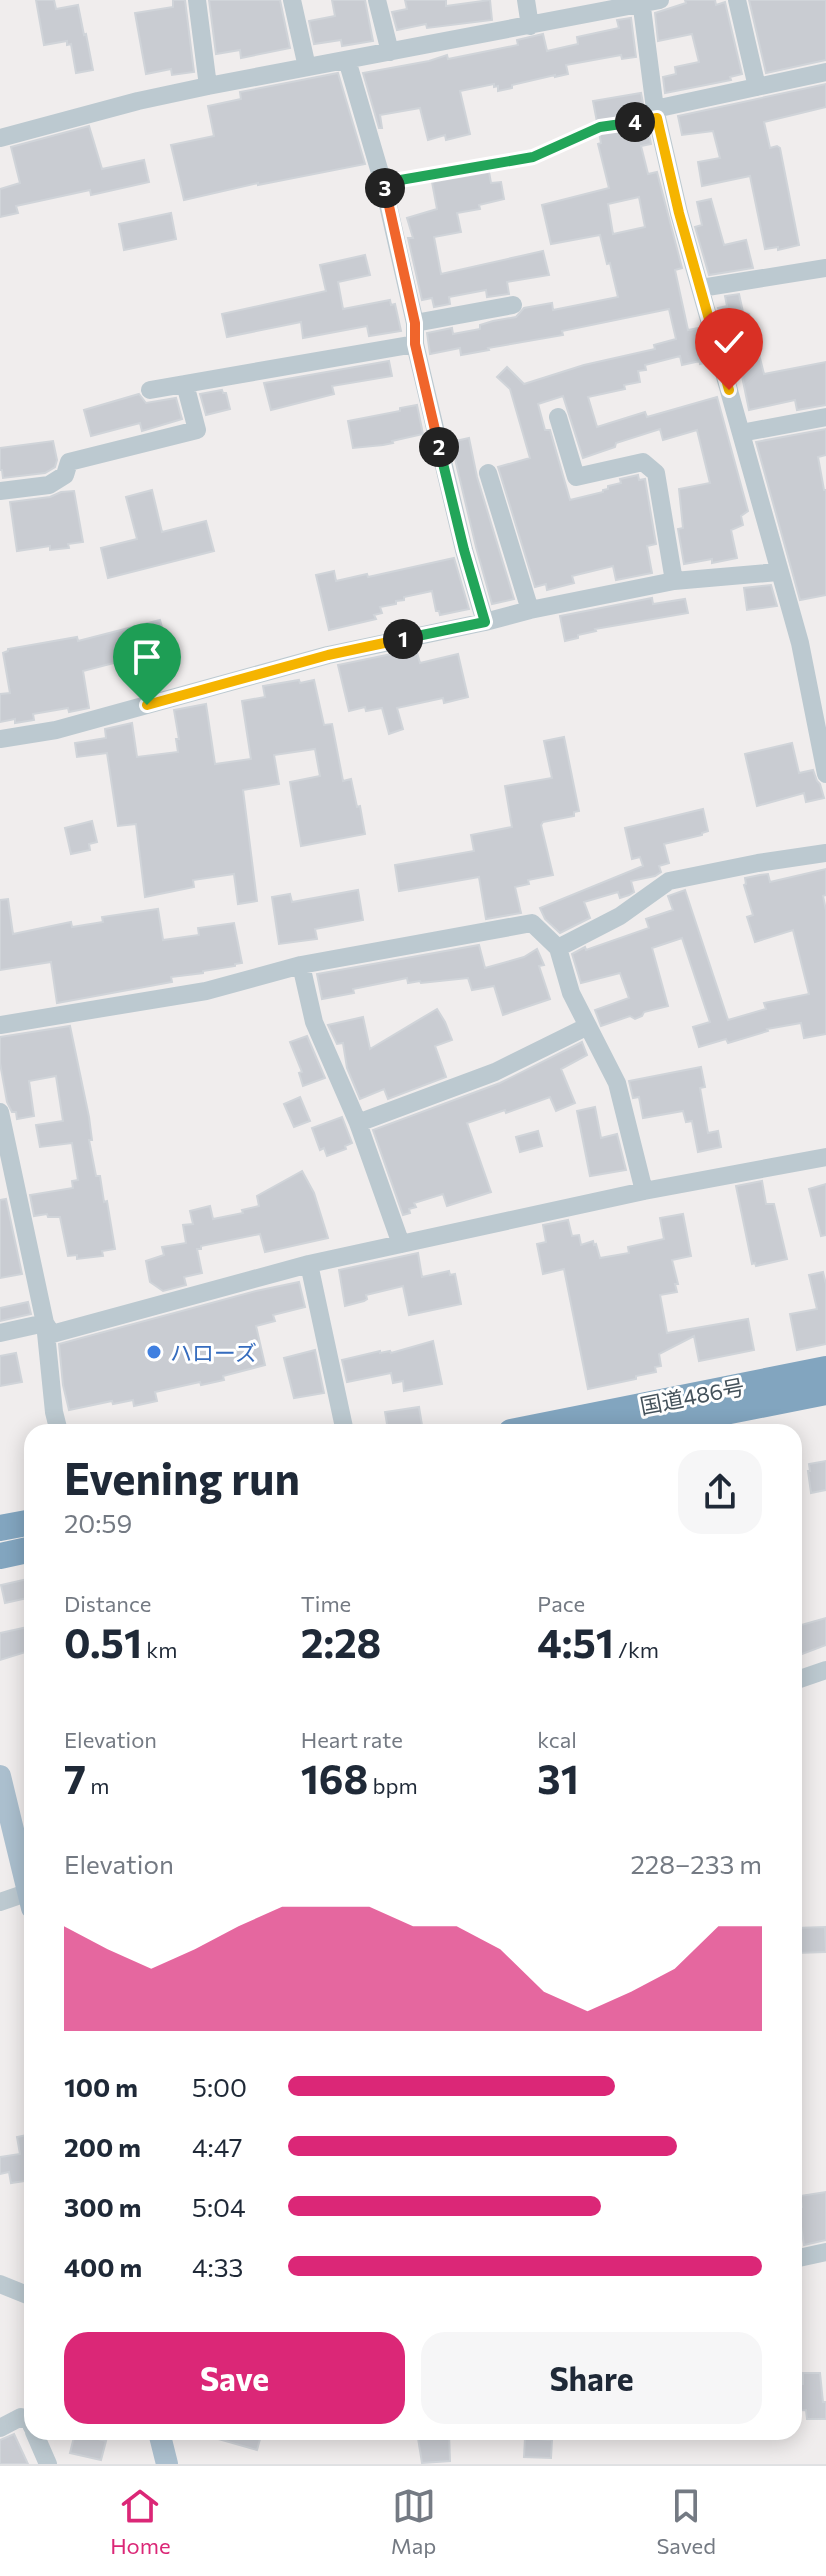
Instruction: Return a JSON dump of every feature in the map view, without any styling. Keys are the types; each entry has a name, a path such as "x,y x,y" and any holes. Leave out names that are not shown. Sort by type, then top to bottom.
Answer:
{"highway":[{"name":"国道486号","path":"551,1424 826,1369"},
{"name":"国道486号","path":"664,1424 826,1392"},
{"path":"0,1528 24,1524"},
{"path":"0,1556 24,1551"}],"main road":[{"path":"0,1776 24,1870"},
{"path":"161,2440 167,2464"}],"street":[{"path":"197,0 208,86"},
{"path":"292,0 307,67"},
{"path":"377,0 390,52"},
{"path":"526,0 530,26"},
{"path":"0,138 138,101 208,86 660,0"},
{"path":"737,0 757,87"},
{"path":"641,2 656,114 679,213 800,643 826,774"},
{"path":"347,60 383,183 415,323 415,344 464,550 485,622"},
{"path":"656,114 826,72"},
{"path":"701,288 826,268"},
{"path":"415,323 513,305"},
{"path":"150,390 415,344"},
{"path":"0,491 49,485 65,475 69,462 197,430 185,384"},
{"path":"558,417 576,477 643,462 656,473 674,581"},
{"path":"741,433 826,417"},
{"path":"488,473 530,610"},
{"path":"0,739 56,730 328,655 530,610 674,581 778,572"},
{"path":"558,948 620,916 669,881 826,853"},
{"path":"0,1025 206,991 301,965 532,923 558,948 571,993 617,1083 644,1191"},
{"path":"301,965 314,1022 358,1123 401,1244"},
{"path":"358,1123 495,1072 588,1026"},
{"path":"0,1112 45,1323 57,1424"},
{"path":"45,1323 52,1334 309,1264 644,1191 826,1157"},
{"path":"309,1264 343,1424"},
{"path":"0,1333 45,1323"},
{"path":"802,1678 826,1670"},
{"path":"0,1902 24,1898"},
{"path":"802,2257 826,2252"},
{"path":"0,2284 24,2294"},
{"path":"0,2428 24,2418"},
{"path":"38,2440 48,2464"}],"path":[{"path":"383,183 533,157 600,127 656,114"}],"building":[{"path":"36,0 54,0 56,9 78,5 93,70 76,73 71,44 67,45 67,41 44,45"},
{"path":"173,0 185,0 194,72 172,75 171,69 146,74 135,13 173,7"},
{"path":"209,0 280,0 290,48 241,58 240,50 216,54"},
{"path":"332,0 365,0 373,41 342,46 341,40 314,44 309,21 335,16"},
{"path":"405,0 446,0 446,6 490,0 492,20 427,28 426,24 397,30 392,12 407,9"},
{"path":"685,0 715,0 716,5 725,2 742,74 730,77 731,80 665,93 663,77 676,74 675,67 699,62 692,34 658,41 655,13 686,3"},
{"path":"749,0 826,0 826,60 766,73"},
{"path":"631,18 636,57 622,59 621,55 566,65 568,74 512,85 512,88 498,91 498,86 494,87 494,84 460,91 470,134 446,140 445,135 428,140 420,108 380,115 382,128 379,128 363,73 447,55 448,59 518,45 517,40 543,34 547,51 578,44 577,37 619,28 617,20"},
{"path":"338,73 365,164 184,200 171,145 214,136 208,106 241,99 240,92"},
{"path":"826,84 826,107 764,122 770,148 780,148 799,245 778,250 778,247 765,249 750,176 702,186 698,162 720,158 713,131 682,135 678,116"},
{"path":"641,93 651,144 641,146 648,174 657,172 682,268 675,270 688,330 699,328 709,362 682,365 680,356 645,365 646,370 638,371 640,382 624,385 625,389 588,397 597,427 645,412 647,417 717,397 748,511 741,516 743,525 731,530 737,558 684,564 678,529 683,528 679,489 710,483 697,430 663,440 660,429 616,443 615,447 583,458 563,396 538,404 545,430 550,430 570,500 603,492 608,486 621,483 620,479 638,475 639,480 645,479 656,544 647,546 652,573 616,580 613,566 572,576 574,583 547,590 546,584 535,587 498,467 530,458 510,389 497,377 507,367 524,384 584,365 655,349 654,345 676,339 669,309 562,331 563,335 461,355 460,348 430,354 427,333 452,328 453,334 480,329 480,325 516,317 524,308 552,303 553,310 618,297 600,235 551,244 542,205 609,188 598,144 601,143 593,101","holes":["639,197 645,227 613,234 608,204"]},
{"path":"89,126 102,169 144,160 149,182 91,195 90,190 16,206 18,213 0,217 0,189 20,183 11,147"},
{"path":"489,172 491,183 501,182 504,199 479,205 480,209 457,213 461,232 434,237 441,274 543,251 549,275 507,282 509,294 487,297 486,290 449,297 450,304 434,307 432,298 422,300 408,238 413,238 407,218 437,209 432,182"},
{"path":"711,199 724,245 746,240 753,268 709,275 695,227 702,225 697,202"},
{"path":"171,213 176,239 124,250 119,224"},
{"path":"365,255 370,275 338,282 343,309 390,300 391,305 395,304 401,331 369,336 367,326 303,338 301,322 227,337 222,314 326,291 320,265"},
{"path":"739,294 743,312 749,314 764,374 826,362 826,405 797,410 795,400 749,410 738,357 732,358 718,308 727,306 725,296"},
{"path":"389,361 392,376 332,386 334,394 271,410 264,383"},
{"path":"222,390 226,393 230,409 206,415 200,394"},
{"path":"139,394 146,403 176,398 182,419 142,431 140,423 91,436 84,410"},
{"path":"417,405 423,434 383,445 353,448 348,421"},
{"path":"826,429 826,455 818,457 826,490 826,595 800,600 756,442"},
{"path":"469,438 477,477 514,599 492,604 451,442"},
{"path":"53,441 57,460 55,467 45,473 3,478 0,448"},
{"path":"152,490 162,532 206,521 214,551 108,578 101,548 137,539 126,497"},
{"path":"74,491 83,542 68,544 69,548 50,550 50,546 17,551 10,502"},
{"path":"454,558 469,609 440,615 436,611 432,591 404,597 396,604 380,607 382,613 374,615 376,619 329,630 316,575 334,571 336,581"},
{"path":"771,585 777,606 747,610 744,588"},
{"path":"652,598 653,604 685,599 688,613 595,629 565,641 560,616"},
{"path":"160,620 168,649 143,655 145,666 132,670 129,659 83,671 89,708 33,714 34,720 15,723 15,719 0,722 0,694 10,693 3,653 8,649 77,637 78,641"},
{"path":"416,649 420,663 458,654 468,697 444,703 443,698 397,708 403,729 389,734 382,708 366,711 365,707 349,711 338,665"},
{"path":"299,680 300,683 314,680 324,725 332,724 343,781 351,779 365,834 301,846 290,782 320,776 315,749 274,755 279,784 243,790 257,901 238,904 234,874 193,880 194,887 145,897 136,824 118,826 107,753 77,757 75,743 106,738 105,729 132,723 137,757 178,752 174,710 206,704 215,764 251,759 242,701 265,697 263,686"},
{"path":"564,737 579,811 574,812 574,816 541,825 553,875 528,880 529,884 515,887 521,913 486,919 479,877 399,891 395,865 474,851 471,835 512,827 505,786 552,778 544,741"},
{"path":"792,743 799,773 813,770 824,798 806,802 804,793 757,806 745,754"},
{"path":"703,809 708,831 664,844 669,863 659,866 661,872 655,876 631,881 634,892 620,898 618,892 584,902 590,918 560,933 545,919 540,908 643,866 640,857 632,859 625,828"},
{"path":"92,821 97,842 89,844 90,850 71,854 65,828"},
{"path":"826,869 826,895 823,896 826,910 826,1034 804,1038 801,1023 767,1029 728,1043 726,1039 699,1047 693,1027 710,1022 682,938 652,948 668,1006 644,1012 635,1019 630,1016 601,1026 595,1010 629,998 620,973 581,983 572,954 585,947 586,950 649,928 646,919 673,910 668,896 685,890 728,1020 766,1009 764,1003 809,994 793,930 755,942 747,917 753,915 744,885 745,878 760,875 768,874 770,882"},
{"path":"358,890 363,920 315,929 317,939 279,944 272,897 290,894 292,902"},
{"path":"8,899 13,934 71,922 72,927 103,922 102,917 158,909 163,940 199,935 198,928 234,923 242,963 171,977 172,982 57,1003 51,962 0,970 0,900"},
{"path":"479,945 485,968 524,957 537,949 544,965 539,966 550,999 503,1015 494,986 472,990 468,978 408,983 407,978 322,999 317,974"},
{"path":"437,1009 452,1040 435,1046 446,1077 388,1099 384,1089 360,1099 347,1068 343,1043 337,1044 328,1025 363,1017 370,1049"},
{"path":"70,1026 89,1117 92,1140 89,1140 96,1176 100,1176 104,1202 107,1201 115,1249 102,1251 103,1256 77,1259 77,1255 68,1256 60,1217 48,1217 47,1214 34,1216 30,1195 73,1188 72,1181 78,1180 72,1143 40,1147 36,1125 63,1121 56,1076 29,1081 34,1116 17,1119 16,1112 12,1112 7,1102 0,1063 0,1037"},
{"path":"307,1036 325,1078 303,1086 299,1073 302,1072 290,1042"},
{"path":"582,1042 587,1055 561,1069 575,1103 556,1111 550,1097 467,1123 491,1192 447,1206 443,1194 414,1203 416,1207 403,1215 373,1130 500,1083"},
{"path":"701,1067 705,1087 700,1088 708,1133 718,1131 721,1147 698,1152 692,1121 686,1122 683,1111 643,1118 639,1097 633,1098 629,1081"},
{"path":"300,1097 310,1121 294,1127 284,1104"},
{"path":"595,1107 601,1138 617,1134 626,1170 590,1176 577,1111"},
{"path":"342,1117 352,1143 345,1146 346,1149 327,1156 324,1148 320,1150 312,1128"},
{"path":"538,1131 542,1146 520,1152 516,1137"},
{"path":"302,1171 314,1193 328,1238 265,1252 260,1234 201,1246 197,1249 202,1273 184,1277 186,1285 163,1291 150,1282 146,1261 164,1255 162,1247 186,1243 183,1225 193,1224 190,1211 210,1206 213,1219 243,1213 242,1210 259,1206 257,1196"},
{"path":"762,1181 766,1204 774,1204 787,1259 756,1266 752,1264 736,1186"},
{"path":"826,1184 826,1235 821,1236 809,1189"},
{"path":"6,1199 22,1274 0,1278 0,1200"},
{"path":"683,1214 691,1256 672,1260 677,1292 660,1295 667,1333 748,1319 754,1350 699,1361 694,1336 659,1354 661,1366 655,1367 656,1372 588,1389 564,1269 543,1274 537,1244 546,1242 543,1225 568,1220 572,1236 579,1235 581,1245 593,1241 600,1258 629,1253 628,1247 664,1239 660,1218"},
{"path":"418,1253 422,1277 449,1271 450,1275 455,1274 461,1304 409,1315 403,1286 366,1295 364,1301 345,1306 339,1270"},
{"path":"823,1272 826,1284 826,1344 797,1350 790,1314 817,1309 809,1275"},
{"path":"299,1282 305,1307 273,1315 275,1321 256,1326 265,1365 223,1376 224,1380 155,1392 157,1401 134,1406 133,1400 113,1404 112,1401 69,1410 59,1344"},
{"path":"28,1302 31,1314 0,1321 0,1308"},
{"path":"433,1341 442,1384 404,1391 403,1381 393,1383 391,1373 347,1382 342,1360 380,1351 391,1353"},
{"path":"315,1350 324,1393 294,1398 284,1358"},
{"path":"16,1353 22,1382 0,1386 0,1356"},
{"path":"419,1407 422,1424 387,1424 385,1412"},
{"path":"826,1461 826,1490 811,1493 809,1464"},
{"path":"24,1580 24,1599 5,1603 1,1585"},
{"path":"826,1618 826,1645 802,1654 802,1625"},
{"path":"24,1628 24,1652 0,1660 0,1633"},
{"path":"825,1927 826,1952 802,1953 802,1928"},
{"path":"24,2136 24,2181 11,2183 9,2172 0,2174 0,2157 20,2154 17,2137"},
{"path":"826,2192 826,2240 804,2245 802,2196"},
{"path":"803,2373 820,2373 826,2419 807,2419 806,2410 802,2410"},
{"path":"14,2434 28,2464 0,2464 0,2440"},
{"path":"73,2440 106,2441 101,2460 70,2453"},
{"path":"222,2440 260,2440 257,2450"},
{"path":"418,2440 449,2440 450,2461 422,2463"},
{"path":"525,2440 552,2440 551,2458 524,2457"}],"place":[{"name":"ハローズ","path":"154,1352"}],"route":[{"path":"147,705 328,655 485,622 464,550 415,344 415,323 383,183 533,157 600,127 657,118 679,213 729,390"}]}
